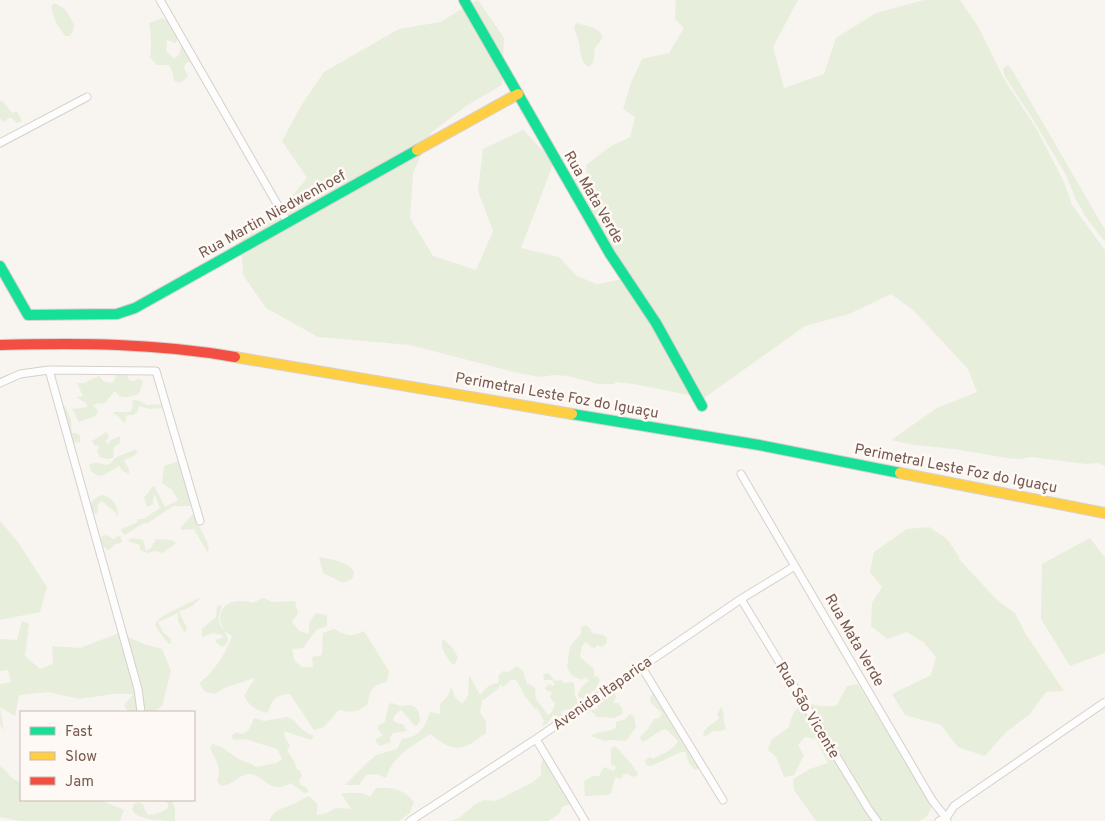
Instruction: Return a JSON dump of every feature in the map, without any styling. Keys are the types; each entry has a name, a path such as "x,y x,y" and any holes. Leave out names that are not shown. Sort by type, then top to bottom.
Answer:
{"main road":[{"name":"Rua Mata Verde","path":"464,0 610,254 656,323 702,406"},
{"name":"Rua Martin Niedwenhoef","path":"0,266 28,315 117,314 135,308 518,94"},
{"name":"Perimetral Leste Foz do Iguaçu","path":"0,345 73,343 140,345 200,351 759,444 1105,514"}],"street":[{"path":"160,0 288,222"},
{"path":"0,143 87,97"},
{"path":"0,383 20,374 49,370 156,371 200,521"},
{"path":"49,370 138,689 141,711"},
{"name":"Rua Mata Verde","path":"741,474 944,820"},
{"name":"Avenida Itaparica","path":"410,821 536,739 741,599 795,566"},
{"name":"Rua São Vicente","path":"741,599 869,810 878,821"},
{"path":"641,666 723,800"},
{"path":"944,820 954,806 1105,702"},
{"path":"536,739 585,821"}],"green space":[{"path":"477,0 504,38 502,85 466,106 431,133 413,173 410,218 433,256 476,270 493,231 478,191 483,149 523,130 554,162 521,248 559,257 577,276 597,284 624,279 573,195 573,180 587,176 586,165 611,146 630,137 635,117 623,109 631,83 642,59 669,53 684,28 675,19 676,0 798,0 773,47 784,88 824,74 836,38 876,13 924,0 960,0 979,28 1004,79 1036,128 1064,182 1072,205 1105,250 1105,466 1098,463 1086,464 1032,457 1007,458 891,440 937,408 977,392 968,369 913,310 891,294 849,314 805,326 704,398 634,384 616,382 614,384 598,384 568,376 554,375 541,377 518,373 410,345 318,337 266,308 243,275 241,233 279,212 307,178 282,141 301,106 324,72 399,29 440,22"},
{"path":"54,3 65,9 74,24 70,36 65,36 56,23 51,7"},
{"path":"163,18 171,23 178,37 176,43 167,40 166,51 174,59 179,55 184,44 192,61 186,63 184,67 188,77 180,83 174,81 169,65 157,65 150,57 149,23"},
{"path":"576,23 596,29 602,35 595,48 593,63 589,67 582,59 574,27"},
{"path":"1007,65 1011,68 1105,230 1105,242 1082,212 1084,213 1076,200 1065,173 1004,75 1003,69"},
{"path":"0,101 3,101 12,113 17,111 22,121 17,123 8,118 5,122 0,119"},
{"path":"117,372 125,373 130,381 135,381 138,378 143,381 139,394 123,397 115,391 104,404 98,403 93,406 98,410 96,416 79,422 72,409 88,407 86,403 76,397 83,396 77,383 84,383 99,376 103,381 111,383 114,381"},
{"path":"132,401 147,405 161,404 163,408 149,409 139,406 137,412 133,415 127,415 125,423 117,415 113,414 114,412 130,412 133,407"},
{"path":"65,406 71,419 72,433 77,433 80,436 80,442 74,443 65,428 68,424 63,418 61,409"},
{"path":"107,432 109,437 105,442 109,444 111,440 120,436 120,443 114,447 113,458 106,459 100,457 97,451 100,446 94,445 92,441"},
{"path":"134,450 138,451 134,456 124,460 129,469 129,474 119,466 104,475 98,476 91,471 89,465 92,463 109,464 115,458"},
{"path":"179,461 191,506 173,506 148,523 142,524 125,535 121,529 136,523 138,519 144,519 160,508 155,495 153,504 147,507 144,497 153,486 165,507 178,500 172,490 162,483 164,466"},
{"path":"102,495 110,498 115,503 118,518 115,512 102,501 98,504 97,514 93,513 92,502"},
{"path":"193,514 207,542 209,550 207,552 194,529 181,530 181,527"},
{"path":"0,521 18,542 47,587 40,612 0,620"},
{"path":"929,527 947,539 960,558 958,558 998,601 1015,613 1025,633 1064,691 1046,692 1029,715 1006,732 985,756 958,747 941,725 905,715 892,694 931,675 936,657 923,642 907,632 887,639 871,626 872,603 882,587 870,572 874,552 907,529"},
{"path":"106,535 114,539 118,536 123,537 120,537 121,543 115,544 109,550 104,547 101,537"},
{"path":"132,538 143,540 146,551 151,548 156,539 172,540 176,543 163,553 155,551 148,553 140,550 140,545 127,541"},
{"path":"1090,538 1105,558 1105,653 1070,666 1041,619 1042,564"},
{"path":"319,557 347,565 354,572 353,578 343,583 323,573"},
{"path":"201,597 194,605 179,612 187,628 185,633 178,621 178,613 158,622 163,632 171,639 171,644 168,643 155,624 166,614"},
{"path":"263,598 273,602 295,601 298,613 292,622 299,631 309,634 309,623 316,613 327,615 327,626 316,630 303,648 292,649 294,660 302,667 313,667 312,657 322,655 323,633 334,629 349,635 364,631 389,671 387,682 375,686 369,695 368,704 364,707 355,711 339,710 324,727 314,730 290,694 281,695 275,699 268,713 251,705 244,696 255,678 224,688 215,694 205,692 199,682 215,667 227,649 232,636 224,631 228,639 227,644 222,647 216,640 223,637 222,635 213,633 202,637 202,629 216,617 217,606 222,605 219,621 224,630 220,619 223,608 232,602 243,601 253,603"},
{"path":"22,621 29,624 25,656 40,669 53,664 52,646 80,648 119,633 144,644 162,649 171,671 162,706 155,711 128,711 124,706 133,694 114,694 79,699 49,692 19,695 15,716 0,707 0,684 11,682 8,670 0,671 0,639 17,640"},
{"path":"585,625 590,628 592,633 603,635 607,638 606,644 601,647 597,645 594,649 586,642 582,646 580,657 593,668 595,673 593,677 597,676 600,680 595,690 582,699 578,696 579,691 589,681 586,677 582,680 572,676 567,667 570,646 581,634 581,628"},
{"path":"443,639 451,646 458,657 455,664 452,664 444,652"},
{"path":"517,666 523,671 527,684 535,688 536,699 548,715 552,712 555,704 550,697 552,692 545,688 549,684 553,686 555,684 552,680 544,680 543,675 548,673 555,681 572,682 574,684 575,696 580,706 571,711 566,709 561,712 562,715 573,716 574,719 567,722 553,715 547,724 542,726 544,721 537,708 535,709 524,695 516,680 511,680 503,687 499,684 499,688 482,701 480,712 486,722 486,733 471,744 459,748 453,747 446,745 430,734 410,747 398,758 389,770 386,778 376,774 366,775 359,785 345,785 376,755 397,749 402,739 418,734 424,727 430,712 440,714 440,704 448,696 451,686 455,697 462,704 468,696 469,675 480,695 490,685 498,683 499,675 503,671 508,672"},
{"path":"858,684 932,806 927,816 920,821 816,821 794,790 793,779 810,769 828,763 816,739 805,737 798,745 804,755 794,775 784,777 776,757 768,750 771,740 789,727 797,708 808,704 821,706 837,705 847,686"},
{"path":"612,691 615,692 616,697 613,703 618,703 622,708 623,714 613,718 597,717 590,710 588,714 583,712 583,708 587,707 592,710 597,709 598,704 603,701 601,698"},
{"path":"653,694 658,696 700,768 695,770 693,768 687,759 686,752 681,752 651,766 646,765 645,760 650,757 653,759 667,752 678,741 666,729 659,731 642,742 640,737 654,719 659,718 662,713 651,703 650,698"},
{"path":"392,703 400,706 411,705 416,708 419,713 420,722 416,726 414,725 401,710 395,715 393,720 403,724 407,731 393,733 390,738 391,742 380,746 376,739 383,735 378,726 385,722 389,704"},
{"path":"0,707 4,731 0,724"},
{"path":"721,707 724,713 723,718 726,729 713,731 706,736 703,735 705,730 719,718 717,714"},
{"path":"629,714 634,716 636,727 626,741 605,741 591,736 616,728 616,722 626,719"},
{"path":"287,717 304,731 314,736 311,740 284,731 290,746 287,750 302,776 299,780 301,785 307,788 309,792 304,793 291,783 283,787 272,786 253,774 242,776 225,786 221,786 217,781 219,768 210,748 212,744 256,767 277,763 282,759 277,749 245,739 233,740 232,735 237,732 241,734 247,731 254,718 264,721"},
{"path":"615,746 632,765 638,775 633,777 623,774 621,779 615,777 611,793 607,795 585,796 584,781 593,776 599,776 604,767 614,771 616,767 611,764 611,748"},
{"path":"544,755 574,804 563,806 558,815 548,821 452,821 459,818 475,804 485,800 496,801 533,782 541,775"},
{"path":"0,766 11,777 20,782 20,801 104,801 124,810 120,821 20,821 0,817"},
{"path":"376,788 392,789 406,794 414,802 410,813 399,821 269,821 278,810 309,796 317,804 317,815 327,813 336,808 351,809 341,793 360,793 370,797"},
{"path":"166,801 172,801 175,809 175,821 144,818 132,809 134,804 139,802 144,805 148,815 156,814 168,808"}],"traffic: fast":[{"path":"464,0 610,254 656,323 702,406"},
{"path":"0,266 28,315 117,314 135,308 417,150"},
{"path":"572,414 759,445 900,473"}],"traffic: slow":[{"path":"417,150 518,94"},
{"path":"235,357 572,414"},
{"path":"900,473 1105,513"}],"traffic: jam":[{"path":"0,345 118,345 176,349 235,357"}]}
